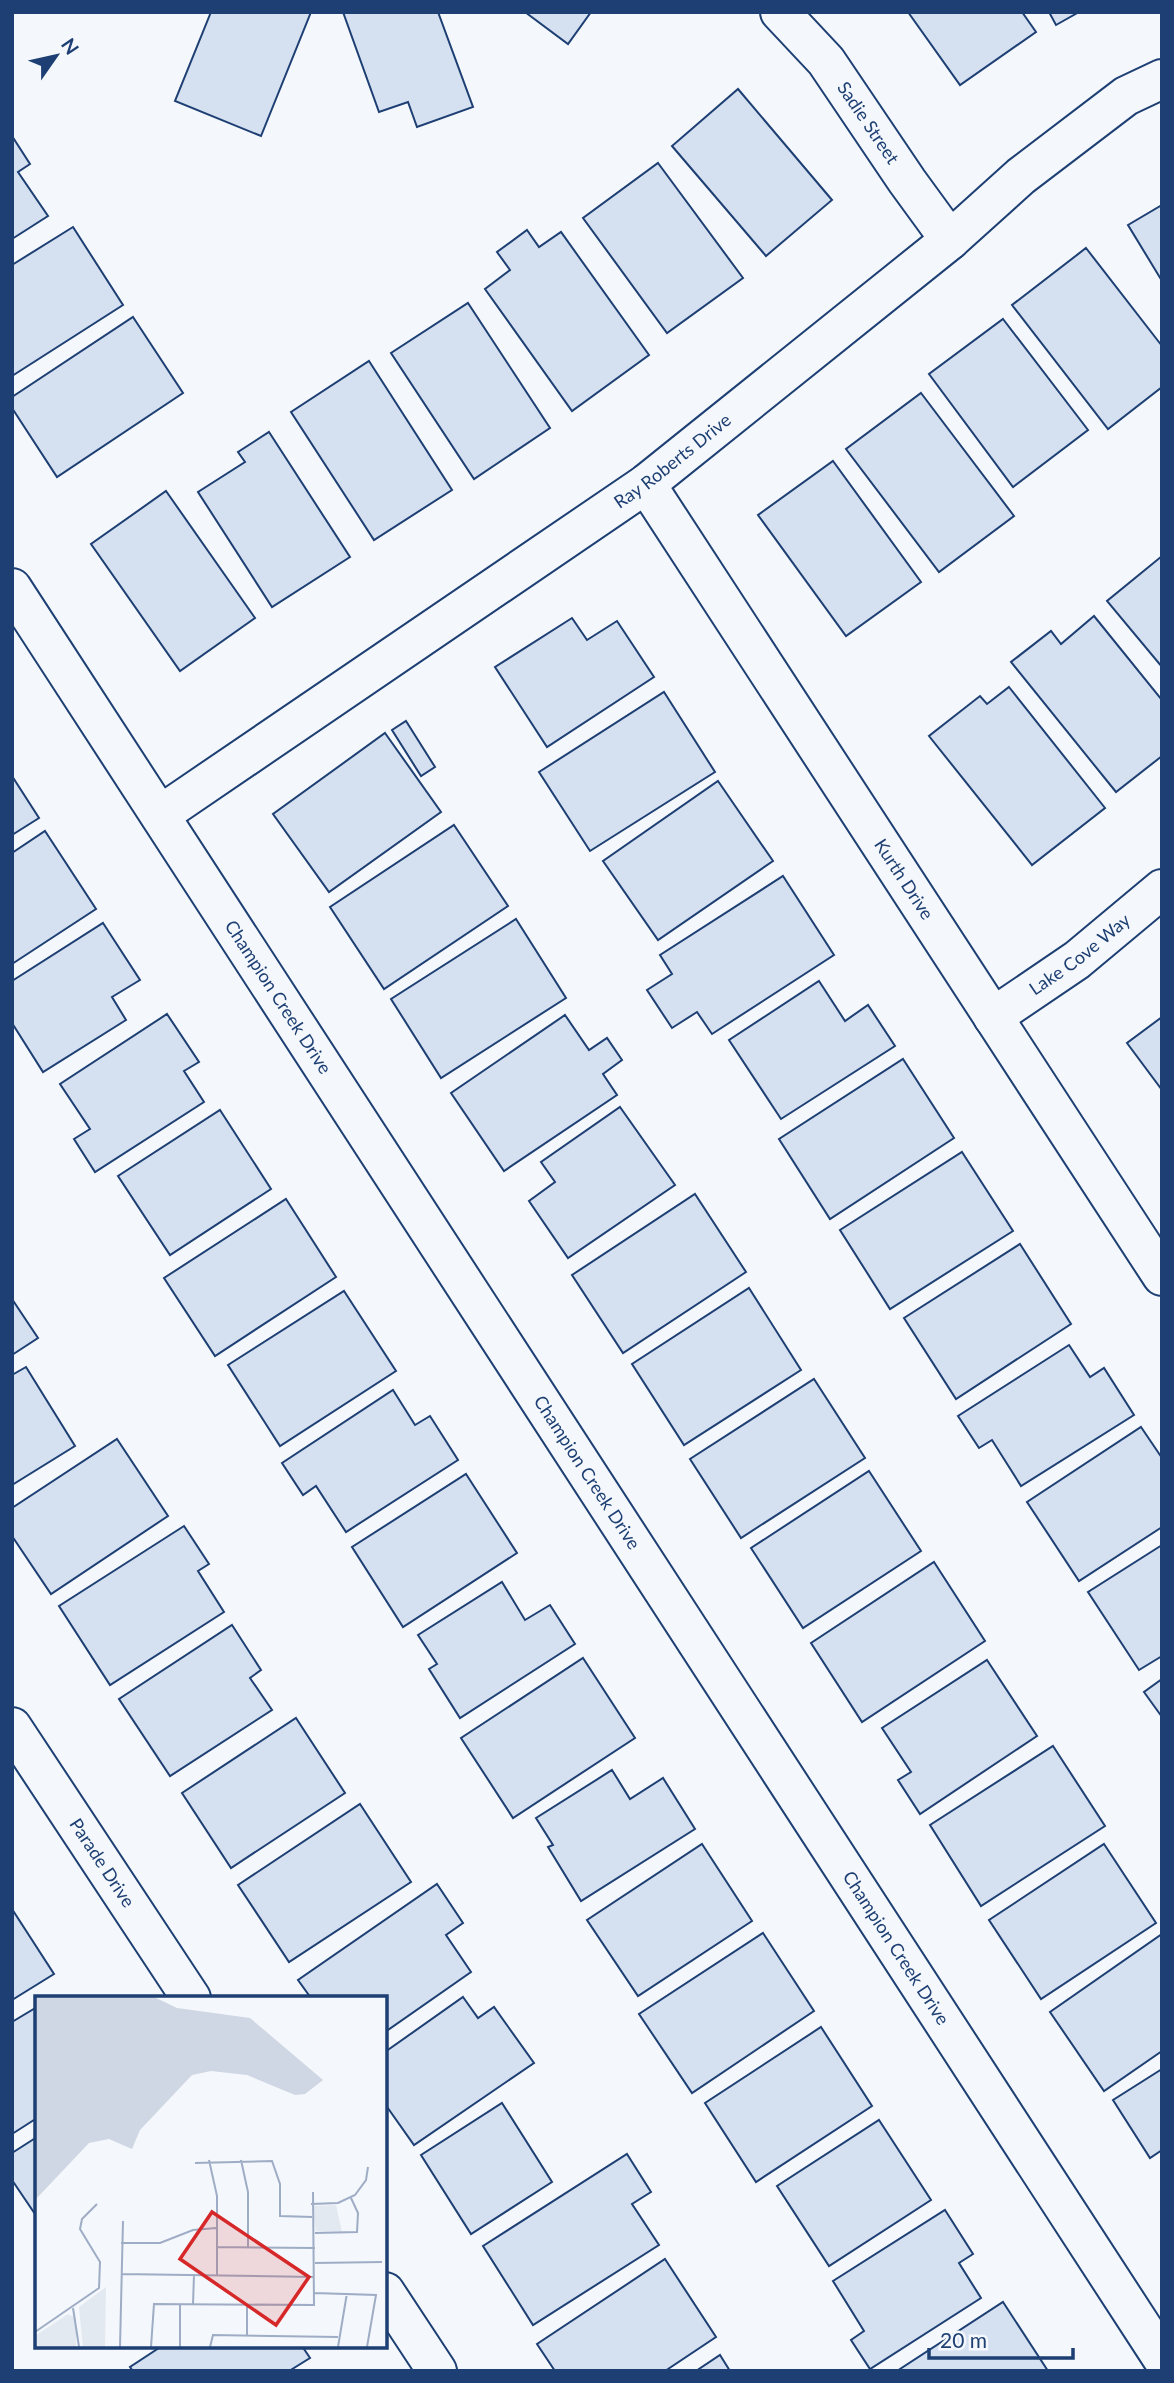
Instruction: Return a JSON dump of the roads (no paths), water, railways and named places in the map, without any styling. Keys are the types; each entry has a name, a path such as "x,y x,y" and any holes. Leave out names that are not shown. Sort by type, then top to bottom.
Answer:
{"street":[{"name":"Sadie Street","path":"780,12 825,61 950,240"},
{"name":"Ray Roberts Drive","path":"160,816 646,484 950,240 1021,176 1126,96 1162,79"},
{"name":"Kurth Drive","path":"646,484 1162,1276"},
{"name":"Champion Creek Drive","path":"12,588 1162,2358"},
{"name":"Lake Cove Way","path":"993,1017 1077,960 1162,889"},
{"name":"Parade Drive","path":"12,1727 190,1996"},
{"path":"387,2294 437,2371"}]}
